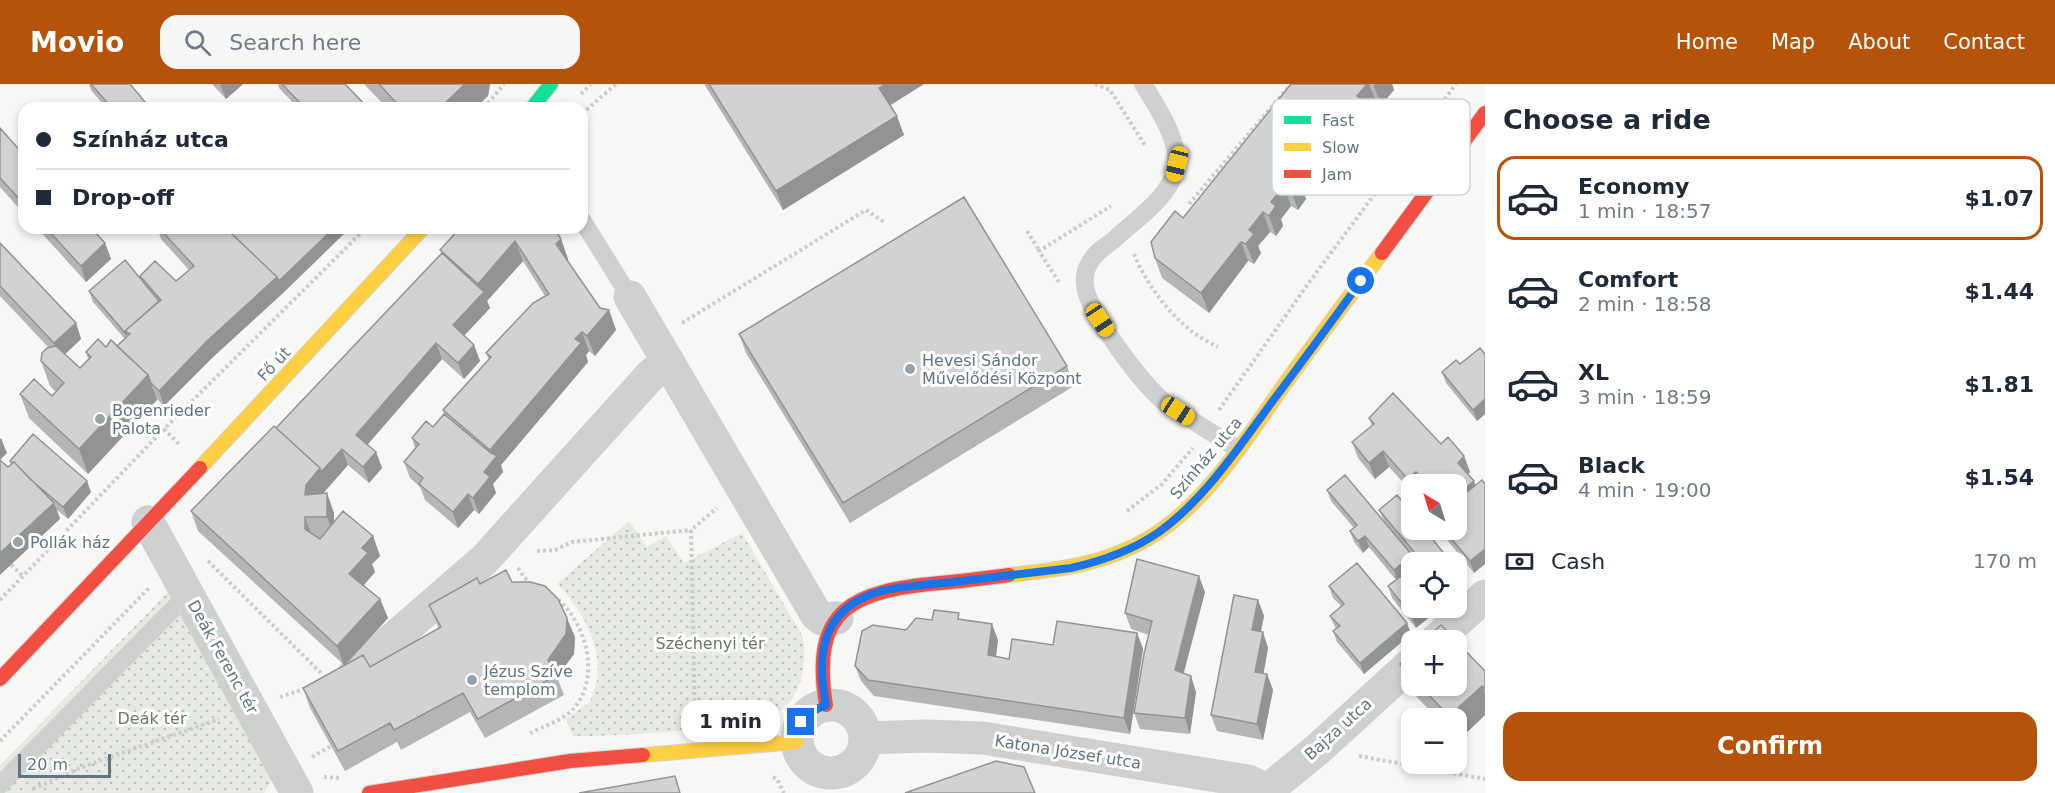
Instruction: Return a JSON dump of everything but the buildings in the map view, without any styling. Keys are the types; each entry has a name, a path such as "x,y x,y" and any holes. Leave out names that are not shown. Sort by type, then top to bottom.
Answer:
{"street":[{"name":"Színház utca","path":"1470,133 1485,113"},
{"name":"Színház utca","path":"826,705 822,686 823,648 837,618 847,608 868,595 900,588 1090,564 1135,546 1160,531 1191,504 1238,449 1425,195"},
{"name":"Fő út","path":"148,522 417,234"},
{"path":"630,297 816,614 822,619 837,618"},
{"path":"354,672 485,559 650,376 662,350"},
{"path":"0,679 148,522"},
{"name":"Deák Ferenc tér","path":"148,522 188,594 266,702 308,782"},
{"path":"1447,630 1485,596"},
{"name":"Bajza utca","path":"1269,792 1401,673"},
{"path":"826,705 838,705 849,709 863,727 865,738 864,749 859,759 838,782 808,765 799,752 796,742 797,731 808,713 826,705"},
{"name":"Katona József utca","path":"865,738 927,736 983,738 1248,781 1269,792"},
{"path":"369,793 570,761 796,742"}],"lane":[{"path":"1143,84 1176,150 1177,164 1173,179 1160,198 1095,254 1084,278 1086,290 1112,339 1165,403 1238,449"},
{"path":"588,230 630,297"},
{"path":"0,785 188,594"}],"path":[{"path":"489,102 504,84"},
{"path":"588,109 616,84"},
{"path":"1095,84 1110,90 1144,142"},
{"path":"1278,99 1291,84"},
{"path":"1187,206 1272,106"},
{"path":"662,350 866,210 884,222"},
{"path":"1027,231 1040,250"},
{"path":"0,600 164,429 360,234"},
{"path":"1134,254 1141,270 1167,309 1191,332 1218,347"},
{"path":"555,549 572,542 691,530 744,488"},
{"path":"691,530 695,715"},
{"path":"0,741 193,545 329,680 354,672"},
{"path":"513,561 524,578 535,585"},
{"path":"11,565 23,576"},
{"path":"527,735 567,715 575,708 587,680 586,646 573,615 548,592"},
{"path":"24,793 80,768 309,687"},
{"path":"266,702 285,707"},
{"path":"306,747 315,764"},
{"path":"1318,749 1485,779"},
{"path":"308,782 326,778 345,778"}],"green space":[{"name":"Széchenyi tér","path":"629,521 647,547 666,536 684,563 742,533 803,640 802,676 795,694 784,708 769,715 716,726 650,733 573,736 566,719 590,702 598,666 593,640 582,615 557,584"},
{"name":"Deák tér","path":"170,590 272,781 264,793 0,793 0,765"}],"traffic: fast":[{"path":"537,102 551,84"}],"traffic: slow":[{"path":"200,468 417,234"},
{"path":"1009,575 1063,568 1116,554 1149,538 1189,508 1240,448 1382,253"},
{"path":"643,755 796,742"}],"traffic: jam":[{"path":"1470,133 1485,113"},
{"path":"1382,253 1425,195"},
{"path":"0,679 200,468"},
{"path":"826,705 823,672 825,646 832,625 845,610 862,599 884,592 1009,575"},
{"path":"369,793 570,761 643,755"}],"place":[{"name":"Hevesi Sándor Művelődési Központ","path":"910,369"},
{"name":"Bogenrieder Palota","path":"100,419"},
{"name":"Pollák ház","path":"18,542"},
{"name":"Jézus Szíve templom","path":"472,680"}],"route":[{"path":"801,722 808,713 826,705 821,662 828,635 837,618 847,608 868,595 900,588 1090,564 1135,546 1160,531 1191,504 1238,449 1361,281"}]}
